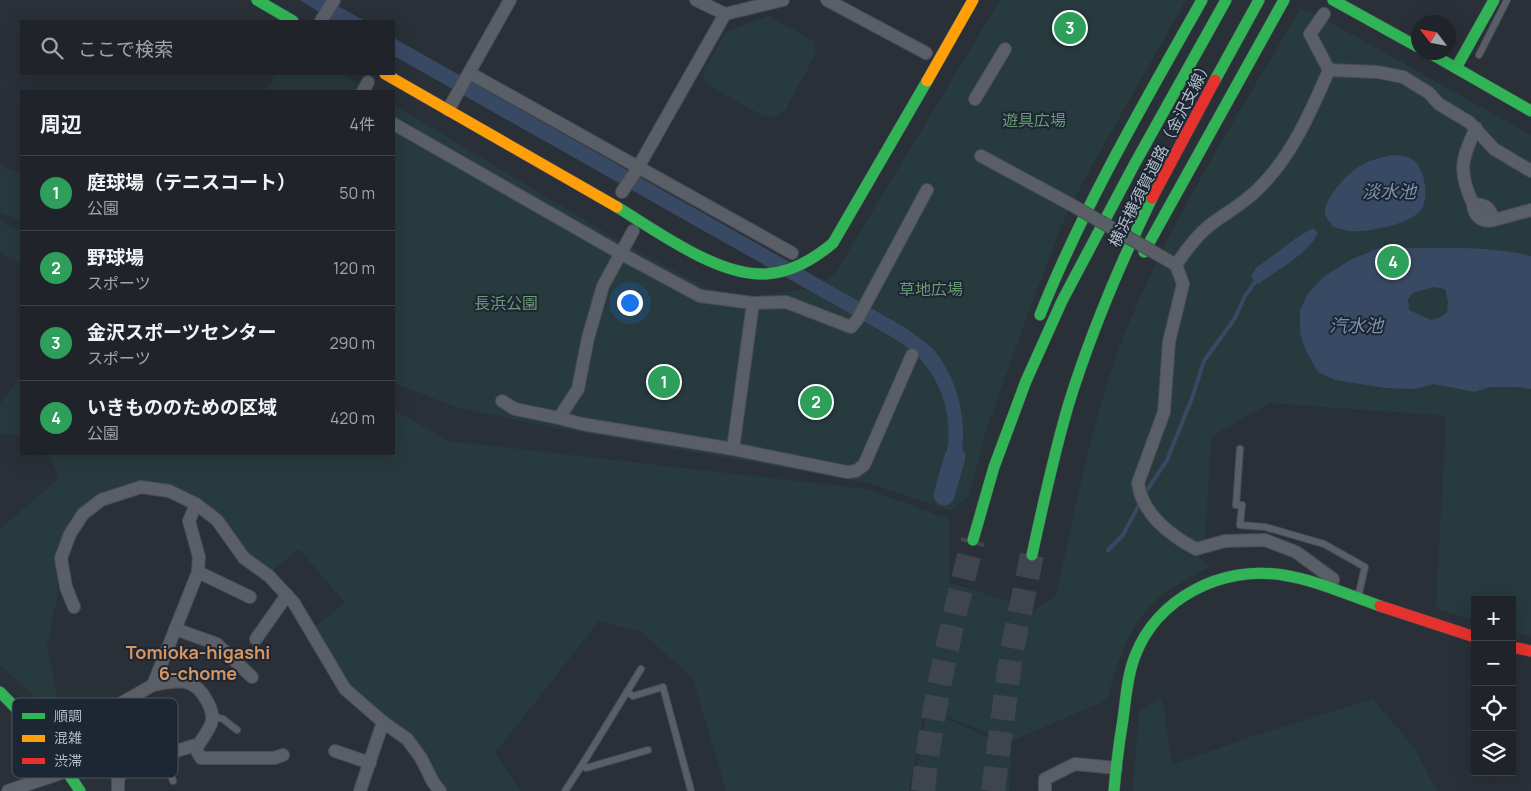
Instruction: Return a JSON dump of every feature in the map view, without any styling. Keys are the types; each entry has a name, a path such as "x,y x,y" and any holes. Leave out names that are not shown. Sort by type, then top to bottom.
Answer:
{"main road":[{"path":"257,0 291,20"},
{"path":"387,75 708,261 754,274 772,273 807,263 820,255 833,243 973,0"},
{"path":"1036,326 1072,237 1202,0"},
{"name":"横浜横須賀道路（金沢支線）","path":"973,540 994,468 1026,381 1062,302 1120,191 1226,0"},
{"name":"横浜横須賀道路（金沢支線）","path":"1032,555 1048,484 1070,403 1097,324 1127,251 1162,179 1259,0"},
{"path":"1138,263 1284,0"},
{"path":"1333,0 1411,43"},
{"path":"1456,68 1494,0"},
{"path":"1442,60 1531,111"},
{"path":"1048,484 1102,343"},
{"path":"994,468 1030,345"},
{"path":"1114,791 1125,703 1136,656 1152,625 1174,602 1194,589 1233,575 1259,573 1282,575 1325,587 1471,636"},
{"path":"1516,648 1531,650"},
{"path":"0,692 12,705"},
{"path":"72,778 80,791"}],"street":[{"path":"322,20 334,0"},
{"path":"448,110 458,91 471,76 510,0"},
{"path":"696,0 725,14 783,0"},
{"path":"827,0 926,53"},
{"path":"622,192 725,14"},
{"path":"1324,14 1310,34 1329,70"},
{"path":"975,99 1005,49"},
{"path":"1329,70 1378,72 1403,77 1429,93 1439,104 1469,122 1494,149 1531,171"},
{"path":"1176,265 1191,243 1210,225 1236,208 1260,188 1280,164 1314,103 1329,70"},
{"path":"471,76 792,253"},
{"path":"395,125 620,253 700,296 753,303 786,302 851,327 857,320 927,190"},
{"path":"1476,128 1465,152 1463,168 1465,186 1473,204 1486,206 1494,220 1531,210"},
{"path":"981,156 1070,204 1176,265 1183,284 1169,342 1164,412 1138,484 1139,494 1157,521 1176,539 1196,549 1224,541 1265,540 1296,552 1333,580"},
{"path":"559,418 578,389 588,338 602,286 633,231"},
{"path":"733,449 753,303"},
{"path":"502,401 515,409 582,424 733,449 847,472 856,471 864,465 912,355"},
{"path":"74,607 66,586 61,558 70,534 83,514 102,500 141,487 169,491 196,504 217,520 244,558 269,576 294,603 345,689 406,739 421,758 433,782 440,791"},
{"path":"153,685 175,629 184,612 198,572 199,557 189,521 196,504"},
{"path":"198,572 250,597"},
{"path":"256,639 287,595"},
{"path":"175,629 217,644 252,677"},
{"path":"130,698 153,685 173,680 198,687 207,700 212,712 211,723 199,744 178,751"},
{"path":"360,791 383,722"},
{"path":"194,746 201,758 274,758 283,755"},
{"path":"335,751 370,763"},
{"path":"1044,791 1045,779 1075,764 1116,768"},
{"path":"8,791 46,778"},
{"path":"118,791 119,778"}],"lane":[{"path":"1479,55 1507,0"},
{"path":"1240,449 1236,505 1242,505 1240,525 1266,527 1324,544 1365,567 1358,598"},
{"path":"566,791 641,669"},
{"path":"627,692 633,696 663,687 691,791"},
{"path":"212,716 223,719 237,730"},
{"path":"582,765 586,768 648,750"}],"green space":[{"name":"長浜公園","path":"1000,0 1186,0 1090,169 1062,224 986,431 969,496 951,511 869,483 556,428 458,408 395,383 395,106 621,242 705,287 723,292 754,296 807,289 834,275"},
{"path":"1300,9 1314,13 1531,135 1531,636 1516,633 1516,596 1471,596 1471,620 1436,608 1446,416 1270,403 1211,437 1205,546 1168,570 1195,554 1210,567 1169,590 1142,615 1121,655 1107,700 1009,742 925,707 909,791 726,791 693,678 641,632 599,621 495,753 521,791 447,791 412,736 348,687 314,627 345,603 299,549 269,573 247,556 220,518 169,488 99,498 65,532 55,551 58,594 47,644 57,698 36,698 0,665 0,529 59,478 50,458 46,455 395,455 395,411 449,441 866,489 949,519 949,582 1033,610 1056,596 1084,470 1109,377 1138,302 1158,258 1203,174"},
{"path":"768,16 814,41 816,53 785,111 774,117 763,116 706,84 703,72 726,32"},
{"path":"275,75 344,75 369,90 266,90"},
{"path":"0,165 20,174 20,222 0,212"},
{"path":"0,221 20,231 20,263 0,252"},
{"path":"20,375 20,437 0,433 0,404"},
{"path":"1162,697 1172,765 1250,737 1373,699 1415,749 1437,791 1133,791 1139,712"},
{"path":"927,709 1011,748 1009,791 913,791"}],"water":[{"path":"300,0 327,0 363,20 331,20"},
{"path":"395,39 906,328 928,344 949,373 962,414 963,443 959,467 952,486 937,480 945,457 949,429 941,392 929,370 918,356 890,336 395,57"},
{"name":"淡水池","path":"1391,155 1411,158 1421,170 1426,191 1424,205 1421,210 1407,220 1387,227 1365,231 1348,231 1333,227 1326,217 1325,210 1338,186 1348,175 1362,165"},
{"path":"1313,228 1318,233 1299,255 1258,284 1251,277 1256,268"},
{"name":"汽水池","path":"1379,248 1475,248 1531,256 1531,389 1490,387 1475,392 1434,384 1415,389 1386,388 1335,380 1318,372 1306,351 1300,333 1300,310 1307,295 1323,277 1350,260","holes":["1434,287 1445,289 1448,301 1447,312 1441,317 1431,320 1409,310 1408,299 1413,293"]}],"waterway":[{"path":"1144,495 1167,460 1192,398 1204,361 1235,318 1245,296 1255,282"},
{"path":"944,495 955,457"},
{"path":"1108,550 1123,535 1140,503"}],"tunnel":[{"path":"923,791 937,696 973,540"},
{"path":"993,791 1011,655 1032,555"}],"traffic: fast":[{"path":"257,0 291,20"},
{"path":"1040,315 1095,194 1202,0"},
{"path":"973,540 994,467 1026,381 1062,301 1134,165 1226,0"},
{"path":"1215,80 1259,0"},
{"path":"1144,252 1284,0"},
{"path":"1333,0 1411,43"},
{"path":"1456,68 1494,0"},
{"path":"1442,60 1531,111"},
{"path":"617,207 688,250 727,268 746,273 765,274 793,268 810,260 833,243 927,81"},
{"path":"1032,555 1058,441 1069,403 1107,299 1152,198"},
{"path":"1114,791 1127,687 1132,664 1145,635 1159,617 1175,602 1194,590 1215,581 1237,575 1260,573 1308,580 1380,606"},
{"path":"0,692 12,705"},
{"path":"71,778 80,791"}],"traffic: slow":[{"path":"927,81 973,0"},
{"path":"387,75 617,207"}],"traffic: jam":[{"path":"1152,198 1215,80"},
{"path":"1380,606 1471,636"},
{"path":"1516,648 1531,651"}],"place":[{"name":"金沢スポーツセンター","path":"1070,28"},
{"name":"いきもののための区域","path":"1393,262"},
{"name":"庭球場（テニスコート）","path":"664,382"},
{"name":"野球場","path":"816,402"}],"district":[{"name":"Tomioka-higashi 6-chome","path":"198,662"}],"park label":[{"name":"遊具広場","path":"1034,120"},
{"name":"草地広場","path":"931,289"}]}
